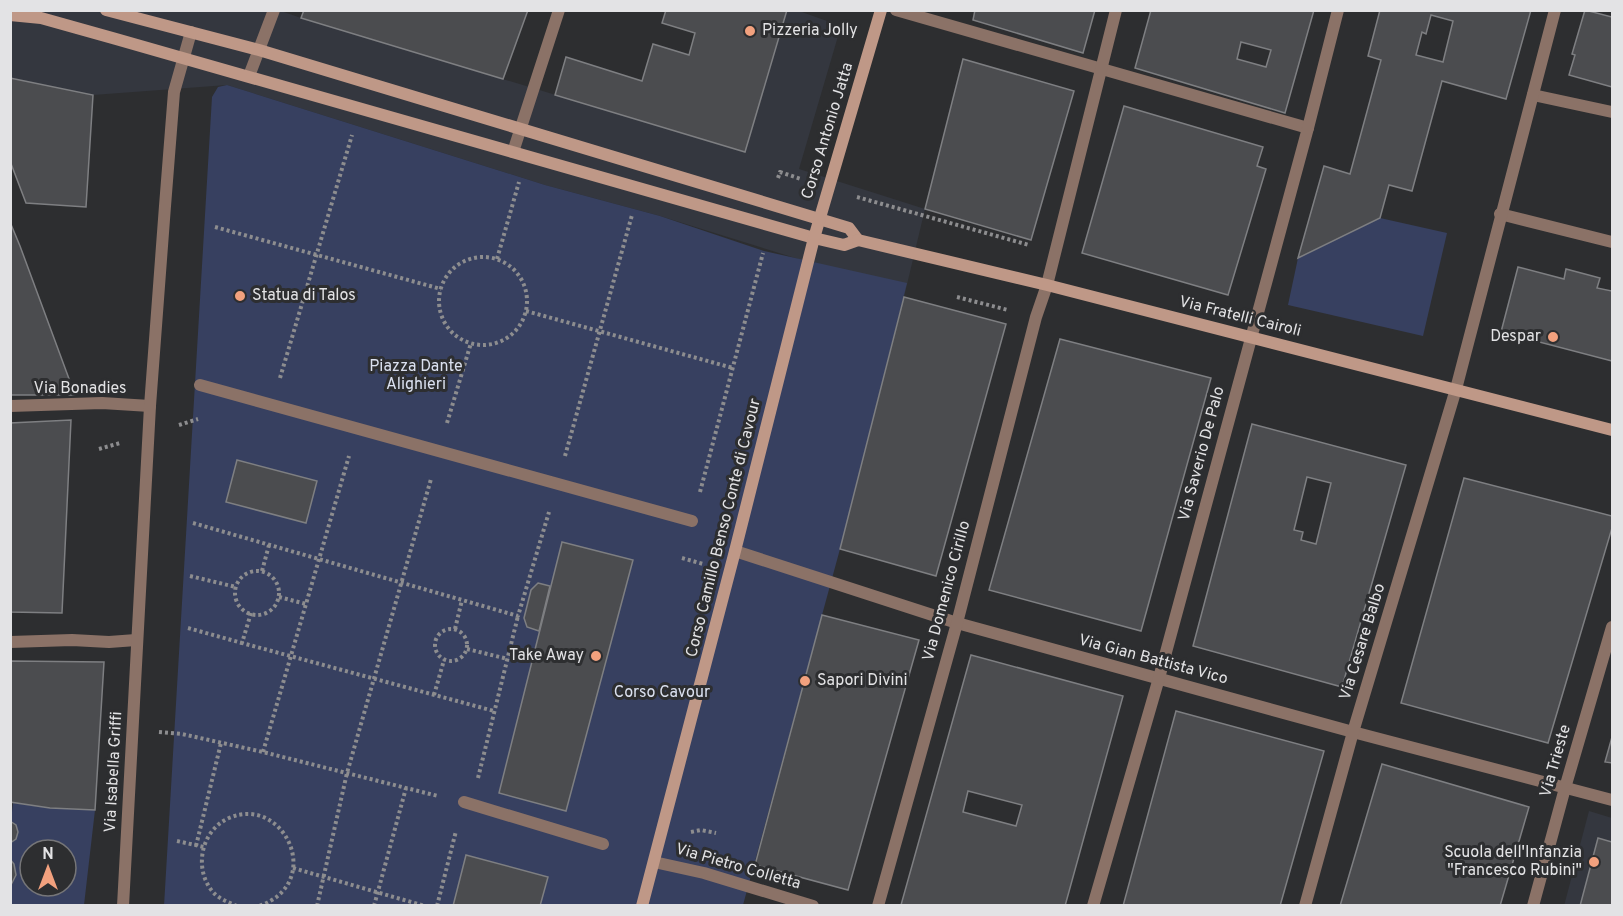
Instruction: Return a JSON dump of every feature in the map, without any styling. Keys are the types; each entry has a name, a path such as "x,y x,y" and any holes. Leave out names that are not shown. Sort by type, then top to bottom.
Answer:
{"main road":[{"path":"10,15 42,14 116,39 843,246 858,240 849,228 259,50 106,10"},
{"name":"Corso Antonio Jatta","path":"808,262 881,10"},
{"name":"Via Fratelli Cairoli","path":"858,240 1047,285 1612,430"},
{"name":"Corso Camillo Benso Conte di Cavour","path":"642,906 808,262"}],"street":[{"path":"249,76 274,10"},
{"path":"513,152 559,10"},
{"path":"896,10 1308,128"},
{"name":"Via Domenico Cirillo","path":"878,906 957,623 1036,317 1047,285 1116,10"},
{"name":"Via Saverio De Palo","path":"1093,906 1159,678 1338,10"},
{"name":"Via Cesare Balbo","path":"1305,906 1353,732 1456,389 1555,10"},
{"path":"10,642 136,640 150,406 174,92 191,32"},
{"path":"1533,95 1612,112"},
{"path":"1500,214 1612,242"},
{"path":"200,385 692,520"},
{"name":"Via Bonadies","path":"10,405 102,403 150,406"},
{"name":"Via Gian Battista Vico","path":"735,551 957,623 1353,732 1612,800"},
{"name":"Via Trieste","path":"1533,906 1612,627"},
{"name":"Via Isabella Griffi","path":"123,906 136,640"},
{"path":"468,803 603,844"},
{"name":"Via Pietro Colletta","path":"654,862 704,873 813,906"}],"path":[{"path":"272,404 352,134"},
{"path":"497,259 519,182"},
{"path":"855,196 1055,252"},
{"path":"437,906 633,214"},
{"path":"215,227 441,289"},
{"path":"698,500 764,250"},
{"path":"483,257 497,259 509,265 525,285 526,311 521,324 512,335 499,342 485,345 471,344 459,338 448,328 439,303 441,289 447,276 469,259 483,257"},
{"path":"526,311 733,368"},
{"path":"317,906 347,773 471,344"},
{"path":"263,752 357,428"},
{"path":"193,523 518,616"},
{"path":"262,571 269,544"},
{"path":"262,571 269,574 278,584 279,597 271,610 265,614 251,614 236,600 236,587 243,576 262,571"},
{"path":"190,576 236,587"},
{"path":"279,597 306,604"},
{"path":"455,629 462,600"},
{"path":"243,643 251,614"},
{"path":"188,628 494,711"},
{"path":"455,629 466,640 467,649 458,660 444,660 437,653 436,640 442,632 455,629"},
{"path":"467,649 508,659"},
{"path":"434,696 444,660"},
{"path":"182,734 468,803"},
{"path":"196,846 220,743"},
{"path":"374,906 406,788"},
{"path":"237,906 213,892 205,880 201,866 204,847 208,837 217,826 229,818 244,815 258,816 273,822 285,833 292,847 291,878 283,891 270,902 259,906"},
{"path":"177,841 204,847"},
{"path":"293,868 425,906"}],"shaded area":[{"path":"10,11 281,11 744,152 787,11 799,11 841,26 799,169 925,209 904,297 808,262 660,216 545,185 227,85 93,95 11,78"},
{"name":"Scuola dell'Infanzia \"Francesco Rubini\"","path":"1589,811 1612,818 1612,905 1564,906"}],"green space":[{"name":"Piazza Dante Alighieri","path":"227,85 545,185 660,216 764,251 907,283 840,549 743,905 164,906 212,97 218,87"},
{"path":"1380,218 1447,233 1423,336 1288,305 1298,258"},
{"path":"13,803 50,808 95,810 84,905 11,905 11,887 16,875 11,859 11,843 18,832 11,821"}],"building":[{"path":"304,10 528,10 503,79 301,18"},
{"path":"666,10 787,10 745,152 555,95 566,57 642,81 653,44 689,55 695,33 662,23"},
{"path":"975,10 1095,10 1083,53 973,20"},
{"path":"1151,10 1314,10 1285,113 1135,68","holes":["1241,42 1271,50 1266,67 1237,59"]},
{"path":"1380,10 1531,10 1506,99 1442,81 1412,191 1389,185 1380,218 1298,258 1324,166 1350,174 1381,60 1368,56","holes":["1431,15 1453,21 1443,62 1416,55 1422,32 1426,34"]},
{"path":"1585,10 1612,17 1612,87 1569,75 1575,55 1572,54"},
{"path":"963,59 1074,91 1031,240 925,209"},
{"path":"10,78 93,95 86,207 26,203 10,161"},
{"path":"1124,106 1263,147 1257,166 1266,169 1228,295 1082,253"},
{"path":"10,222 20,246 75,395 10,395"},
{"path":"1518,267 1564,279 1566,269 1600,278 1597,288 1612,291 1612,361 1501,332"},
{"path":"904,297 1006,324 936,576 840,549"},
{"path":"1060,339 1211,378 1141,631 989,590"},
{"path":"71,420 62,613 10,612 10,423"},
{"path":"1252,424 1406,465 1342,687 1193,646","holes":["1307,477 1331,483 1316,544 1301,540 1303,532 1294,530"]},
{"path":"237,460 317,481 306,523 226,502"},
{"path":"1464,478 1612,516 1612,528 1548,743 1401,703"},
{"path":"562,542 633,560 566,811 499,793"},
{"path":"538,583 550,586 539,631 527,627 524,618 531,590"},
{"path":"822,615 919,640 848,890 755,865"},
{"path":"971,655 1123,696 1065,906 901,905","holes":["968,791 1022,805 1016,826 963,812"]},
{"path":"10,661 104,662 95,810 50,808 10,802"},
{"path":"1176,711 1324,751 1280,906 1123,906"},
{"path":"1612,737 1612,763 1605,762"},
{"path":"1382,764 1529,807 1500,906 1340,906"},
{"path":"10,821 16,825 18,832 16,839 10,843"},
{"path":"1598,838 1612,842 1612,906 1580,906"},
{"path":"466,855 548,877 540,906 453,906"},
{"path":"10,859 14,864 16,875 10,887"}],"place":[{"name":"Pizzeria Jolly","path":"750,31"},
{"name":"Statua di Talos","path":"240,296"},
{"name":"Despar","path":"1553,337"},
{"name":"Take Away","path":"596,656"},
{"name":"Sapori Divini","path":"805,681"},
{"name":"Scuola dell'Infanzia \"Francesco Rubini\"","path":"1594,862"}],"park label":[{"name":"Corso Cavour","path":"662,693"}]}
